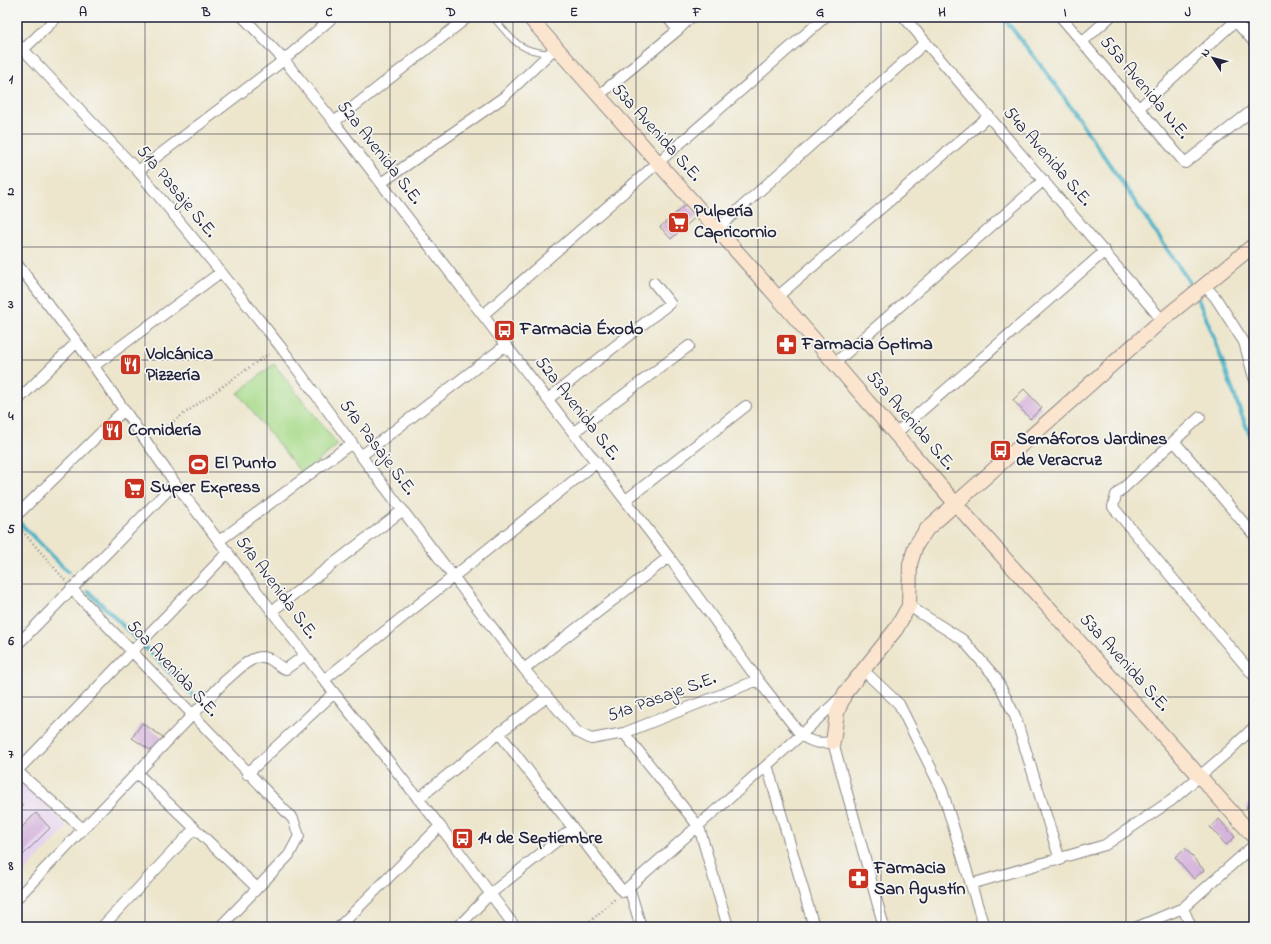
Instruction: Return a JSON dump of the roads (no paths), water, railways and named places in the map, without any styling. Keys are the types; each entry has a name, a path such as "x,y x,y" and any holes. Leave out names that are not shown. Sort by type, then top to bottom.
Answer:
{"street":[{"path":"20,46 57,17"},
{"name":"52a Avenida S.E.","path":"244,17 284,60 334,122 626,500 801,736"},
{"path":"138,171 284,60 333,17"},
{"path":"334,122 468,17"},
{"name":"53a Avenida S.E.","path":"528,17 554,52 598,96 717,229 835,363 954,503 1254,837"},
{"path":"666,17 678,30"},
{"path":"598,96 678,30 691,17"},
{"path":"483,315 825,17"},
{"name":"54a Avenida S.E.","path":"904,17 1105,251 1162,320"},
{"name":"55a Avenida N.E.","path":"1061,17 1185,163 1254,109"},
{"path":"1082,42 1110,17"},
{"path":"1139,108 1237,19 1254,42"},
{"path":"717,229 926,42"},
{"name":"51a Pasaje S.E.","path":"20,46 138,171 221,272 280,346 361,456 524,669 577,732 591,739 624,733 758,680"},
{"path":"381,183 504,97 554,52"},
{"path":"777,297 990,116"},
{"path":"835,363 1044,180"},
{"path":"626,889 699,827 801,736 845,693 862,669 896,629 909,606 910,564 916,544 927,529 954,503 1162,320 1254,245"},
{"path":"895,434 1105,251"},
{"name":"51a Avenida S.E.","path":"17,264 77,342 175,483 334,693 440,826 515,927"},
{"path":"94,366 221,272"},
{"path":"548,399 670,303 654,283"},
{"path":"1198,290 1215,297 1244,342 1254,376"},
{"path":"17,401 77,342"},
{"path":"361,456 506,345"},
{"path":"574,432 689,346"},
{"path":"626,500 746,406"},
{"path":"17,515 124,410"},
{"path":"1200,417 1116,495 1112,507 1254,676"},
{"path":"1174,441 1254,535"},
{"path":"219,541 352,443"},
{"path":"324,680 454,578 597,462"},
{"path":"17,645 175,483"},
{"path":"272,611 403,510"},
{"path":"83,829 17,771 228,552"},
{"path":"524,669 669,557"},
{"name":"50a Avenida S.E.","path":"71,588 134,649 192,716 293,819 299,836 289,855 257,888"},
{"path":"909,606 963,640 996,678 1015,716 1060,860"},
{"path":"17,898 225,682 252,660 260,656 268,658 280,667 286,669 305,655"},
{"path":"862,669 899,704 942,790 984,927"},
{"path":"248,774 334,693"},
{"path":"845,693 836,713 833,742 884,927"},
{"path":"418,799 499,733 547,697"},
{"path":"971,884 1060,860 1105,845 1172,800 1230,750 1254,727"},
{"path":"499,733 573,828 626,889 641,927"},
{"path":"624,733 699,827 728,927"},
{"path":"801,736 820,744 833,742"},
{"path":"767,765 814,927"},
{"path":"137,773 257,888 220,927"},
{"path":"339,927 440,826"},
{"path":"458,927 490,894 573,828"},
{"path":"107,926 194,829"},
{"path":"1137,927 1183,908 1254,845"},
{"path":"1183,908 1191,927"}],"lane":[{"path":"493,17 519,46 535,52 554,52"}],"waterway":[{"path":"1003,17 1053,81 1188,280 1207,320 1237,403 1254,444"},
{"path":"20,523 68,572"},
{"path":"88,591 196,698"}],"place":[{"name":"Pulpería Capricornio","path":"678,222"},
{"name":"Farmacia Éxodo","path":"504,330"},
{"name":"Farmacia Óptima","path":"786,345"},
{"name":"Volcánica Pizzería","path":"130,365"},
{"name":"Comidería","path":"112,431"},
{"name":"Semáforos Jardines de Veracruz","path":"1000,450"},
{"name":"El Punto","path":"198,464"},
{"name":"Super Express","path":"134,488"},
{"name":"14 de Septiembre","path":"463,839"},
{"name":"Farmacia San Agustín","path":"859,879"}]}
